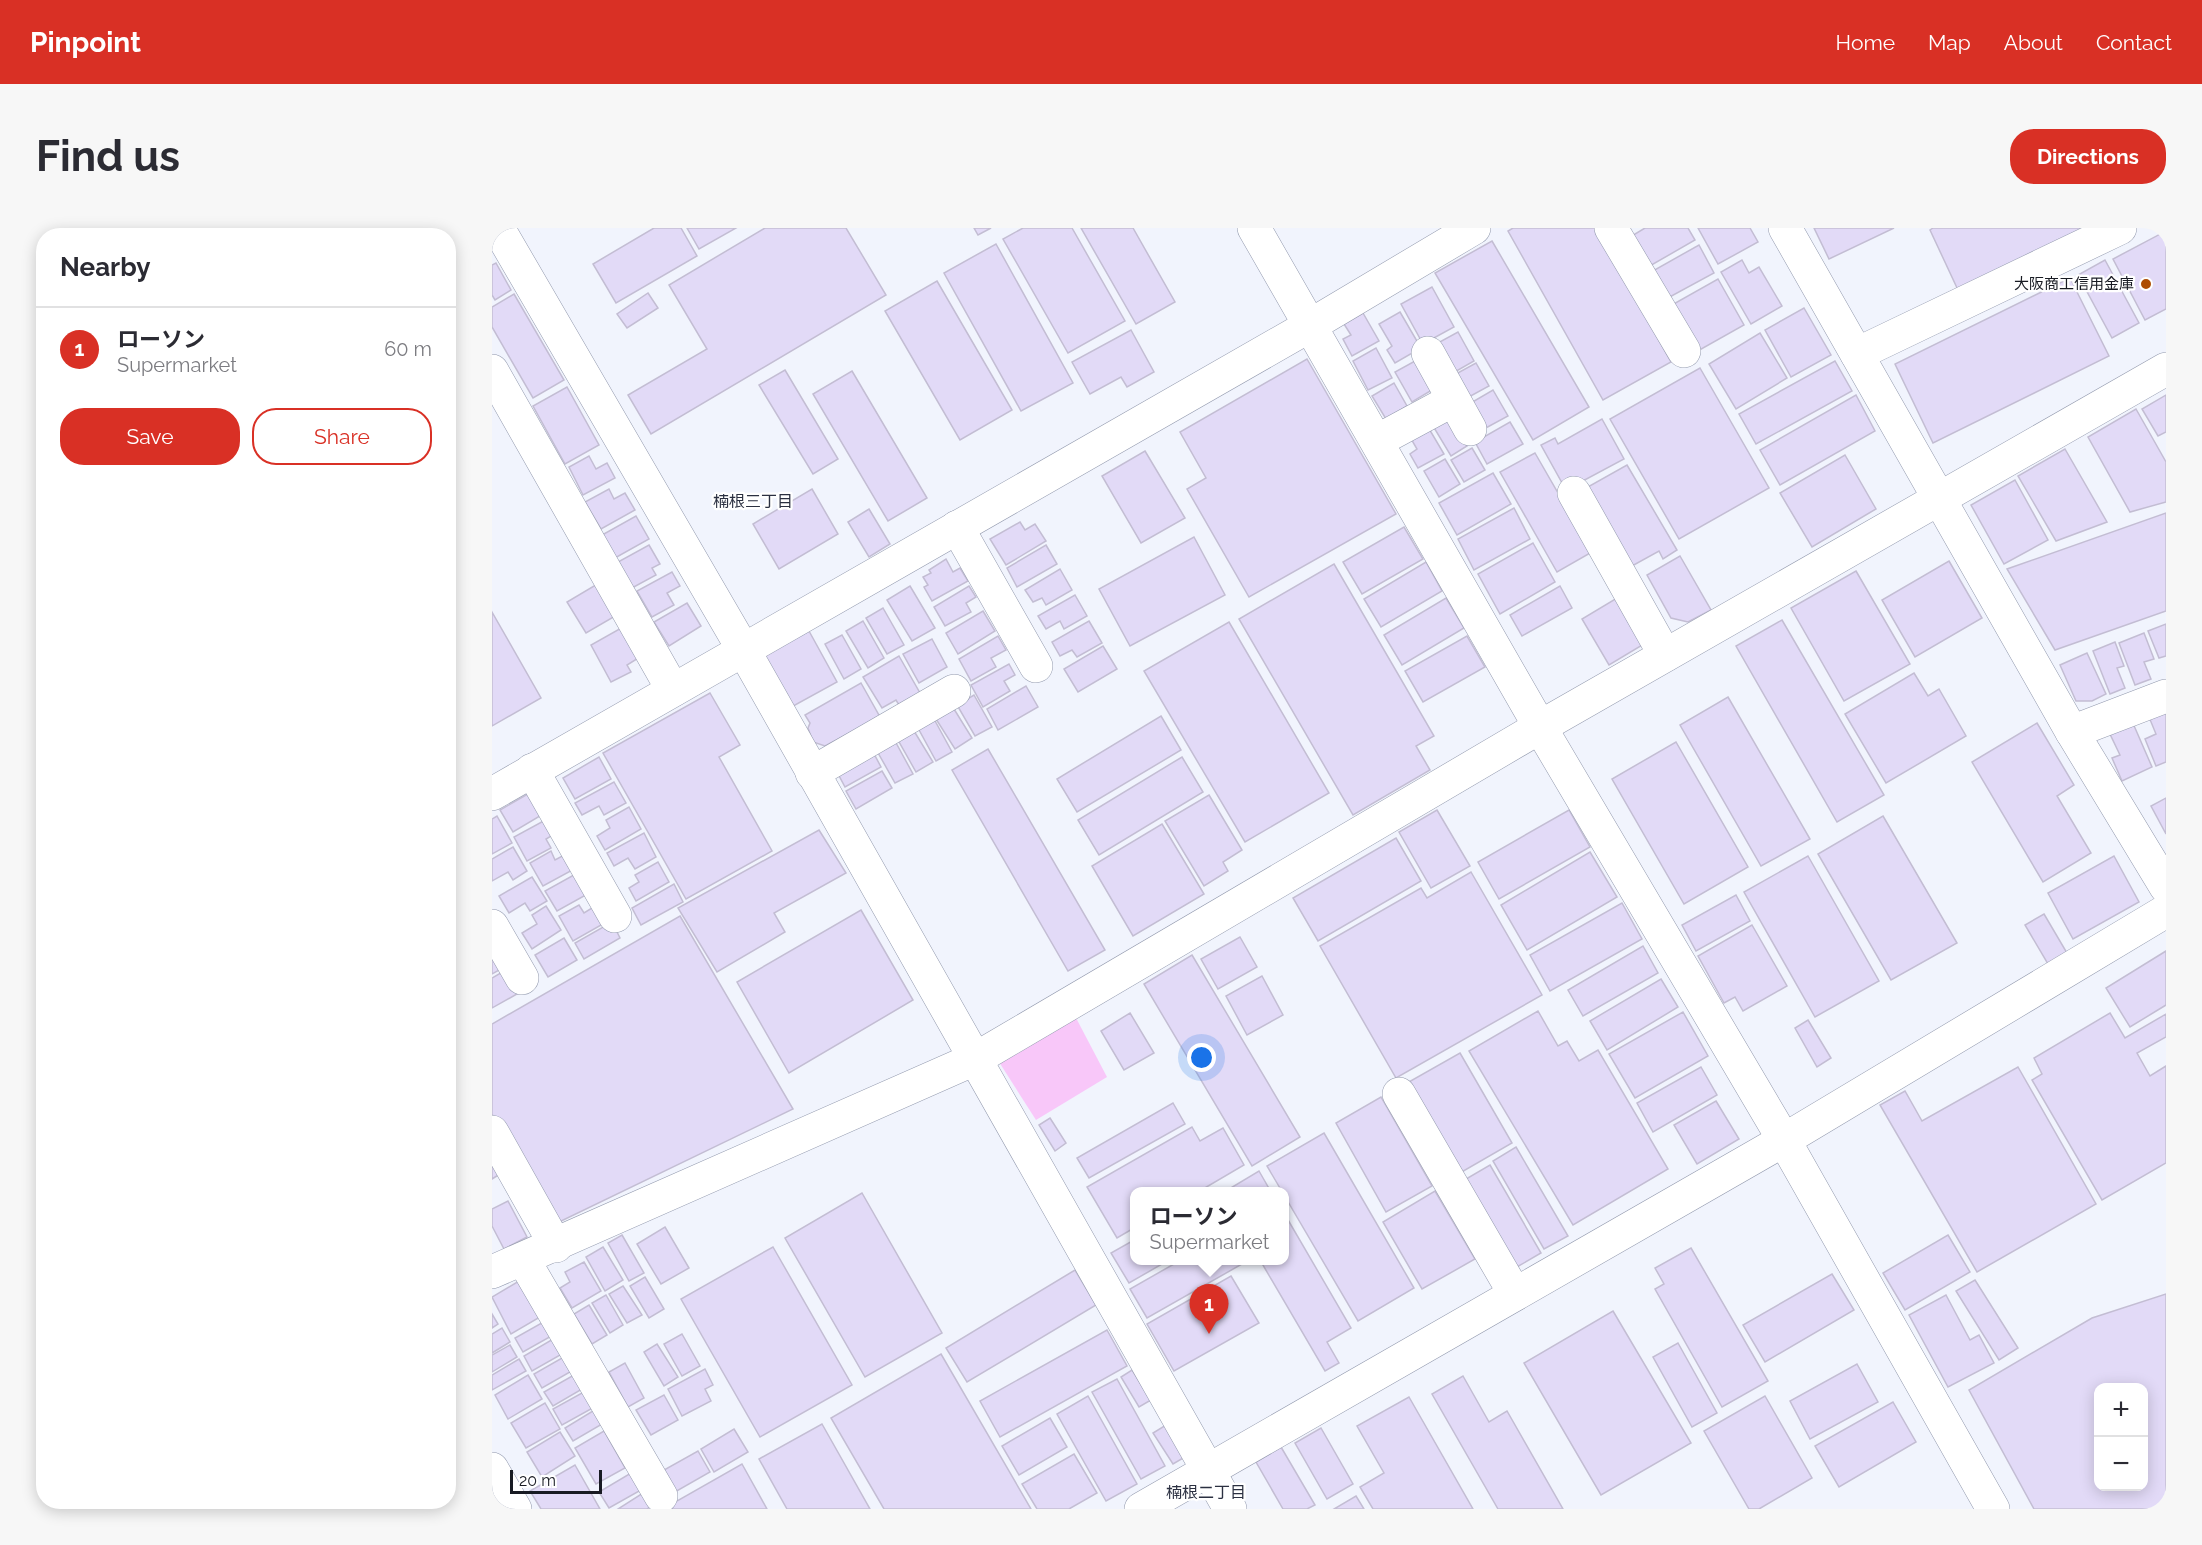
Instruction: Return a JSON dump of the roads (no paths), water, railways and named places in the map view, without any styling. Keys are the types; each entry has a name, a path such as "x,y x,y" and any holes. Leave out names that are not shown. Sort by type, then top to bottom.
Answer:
{"street":[{"path":"1254,228 1540,727 1784,1140 1993,1509"},
{"path":"492,794 1311,325 1474,228"},
{"path":"1611,228 1684,351"},
{"path":"1785,228 1940,496 2072,732 2166,886"},
{"path":"1857,354 2120,228"},
{"path":"500,232 977,1058 1230,1509"},
{"path":"1428,352 1470,429"},
{"path":"492,1272 556,1246 977,1058 1540,727 1940,496 2166,369"},
{"path":"492,371 673,690"},
{"path":"1377,441 1453,400"},
{"path":"1574,493 1665,655"},
{"path":"957,527 1036,666"},
{"path":"812,773 954,691"},
{"path":"2072,732 2166,696"},
{"path":"532,771 615,916"},
{"path":"1141,1509 1784,1140 2166,910"},
{"path":"492,926 522,978"},
{"path":"1399,1094 1515,1294"},
{"path":"492,1132 556,1246"},
{"path":"524,1259 661,1496"},
{"path":"492,1469 515,1509"}],"place":[{"name":"大阪商工信用金庫","path":"2146,284"},
{"name":"ローソン","path":"1209,1334"}],"district":[{"name":"楠根三丁目","path":"753,501"},
{"name":"楠根二丁目","path":"1206,1492"}]}
